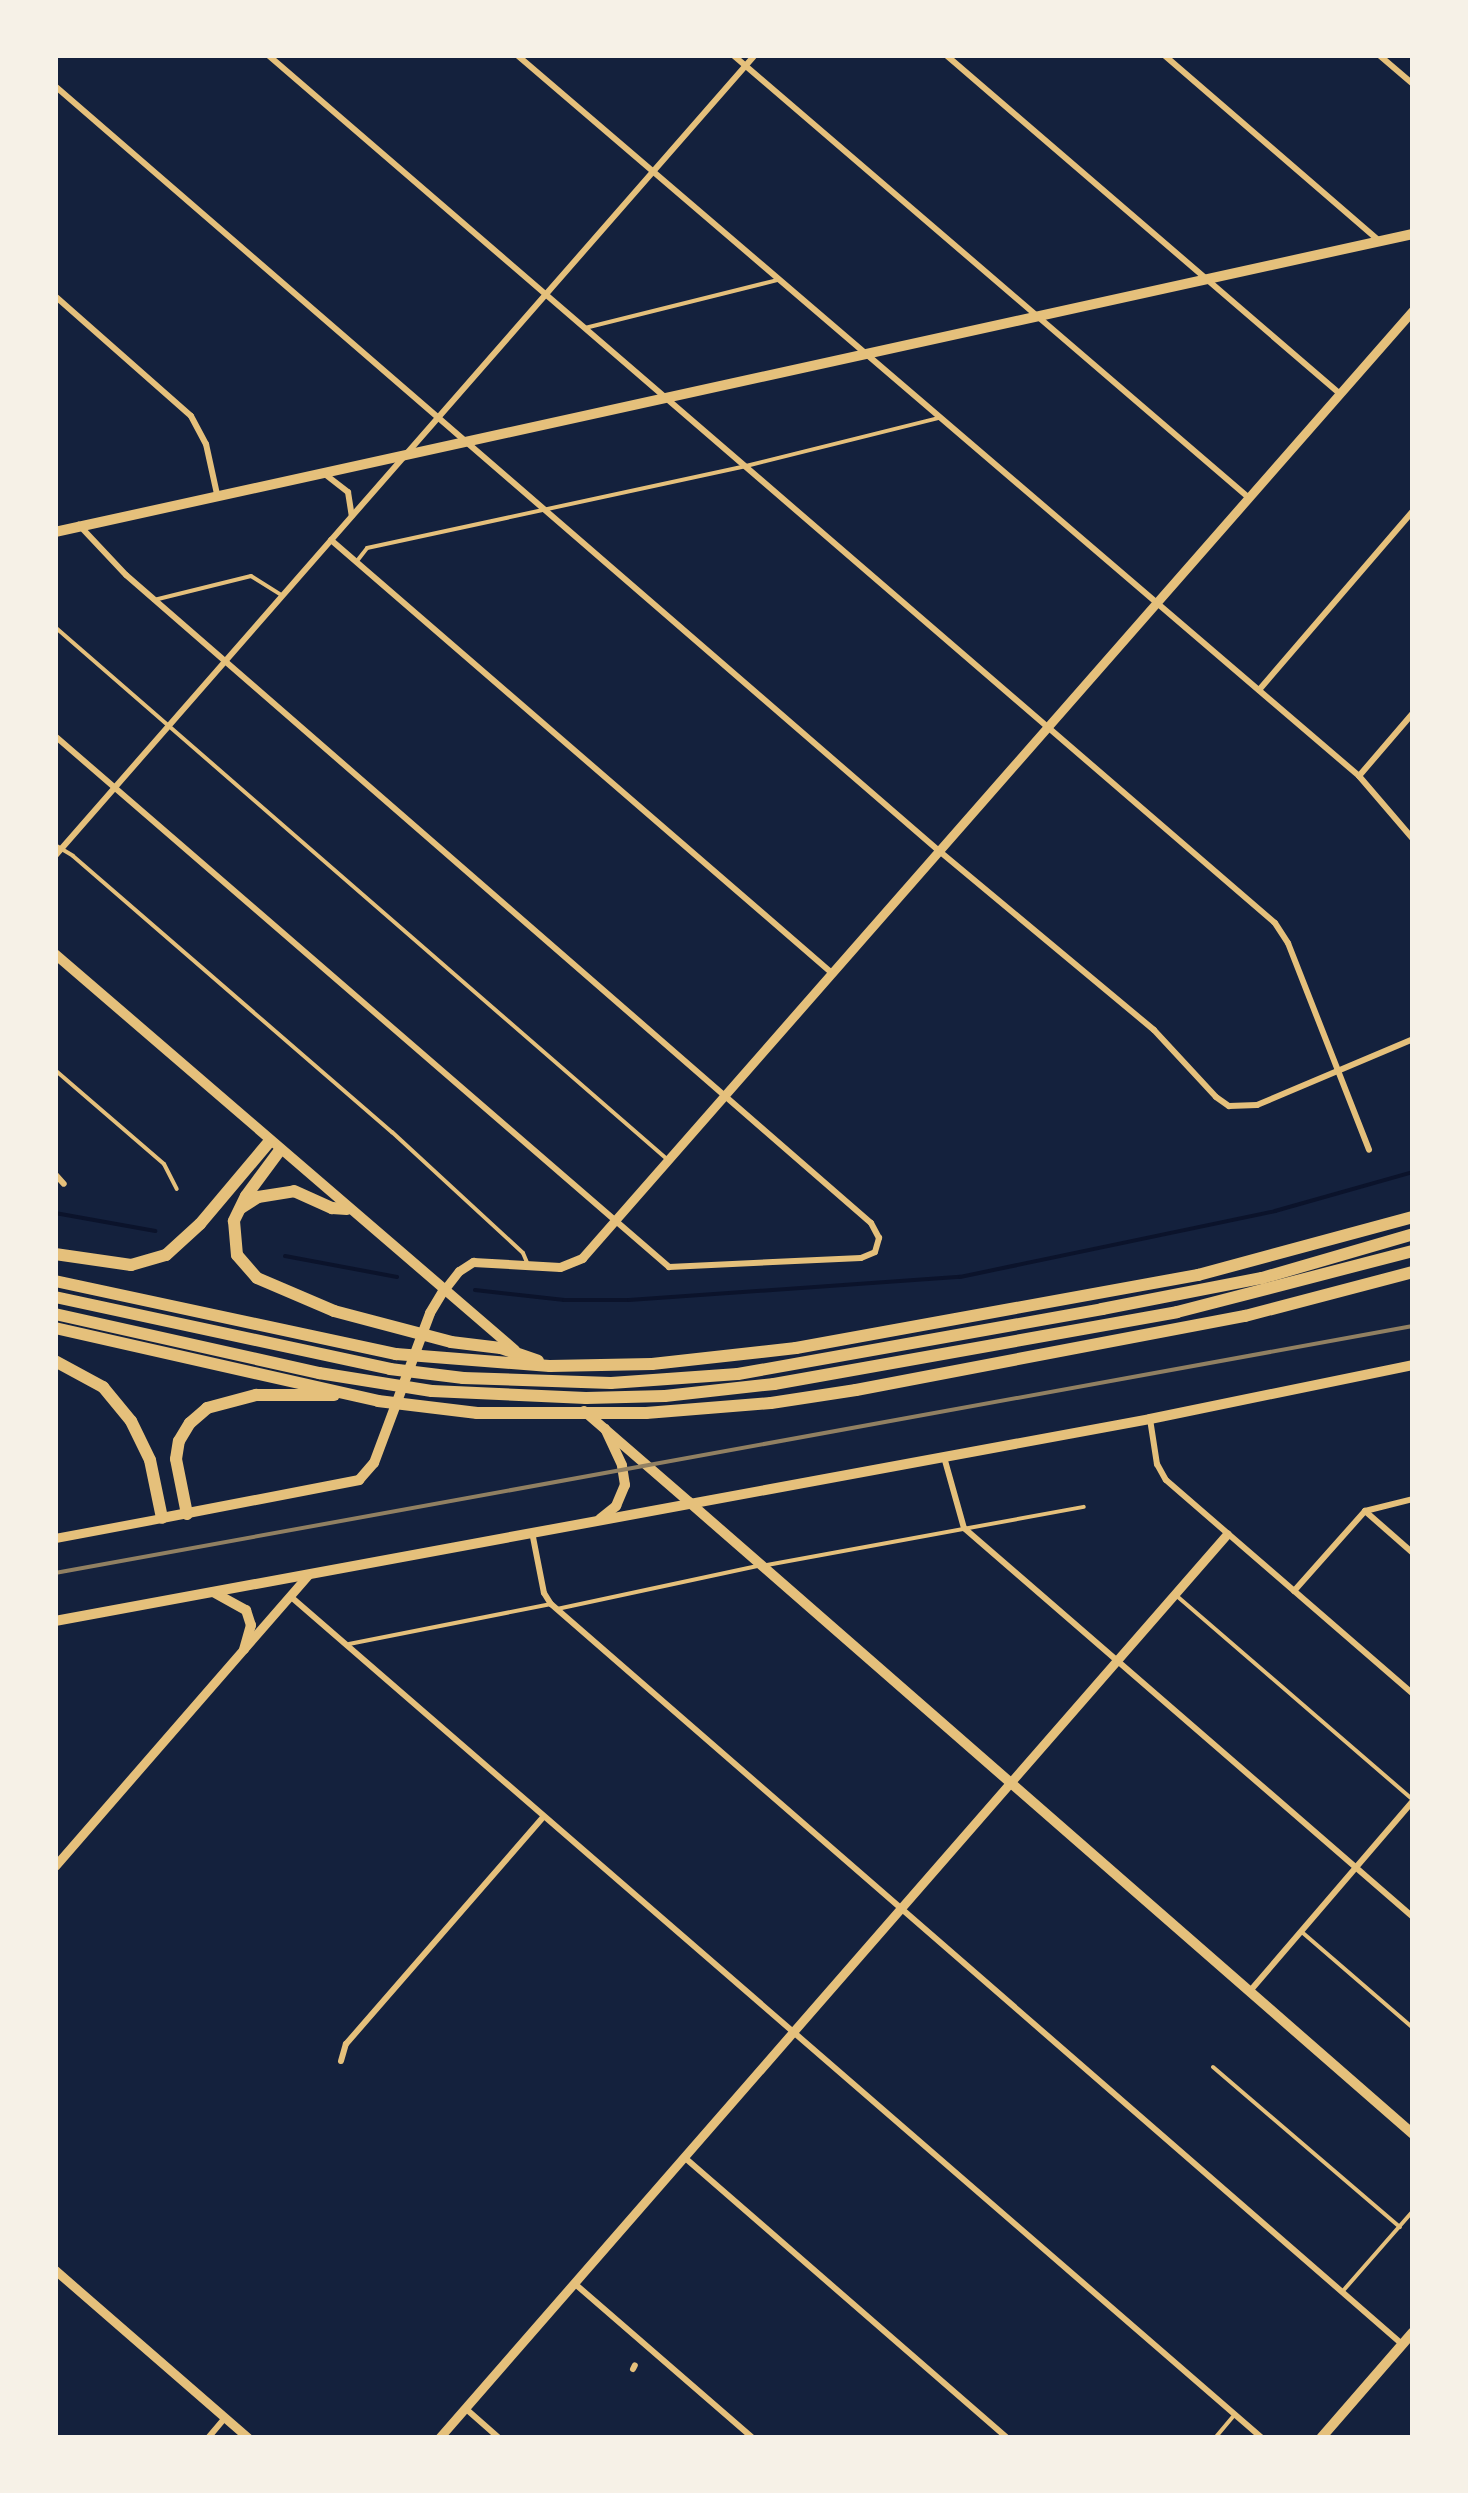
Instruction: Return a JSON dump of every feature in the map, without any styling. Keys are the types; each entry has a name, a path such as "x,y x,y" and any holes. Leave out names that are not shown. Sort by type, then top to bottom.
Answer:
{"highway":[{"path":"275,1146 239,1209 233,1232 237,1255 257,1278 334,1312 501,1348 550,1366"},
{"path":"55,1254 131,1265 166,1255 275,1146"},
{"path":"239,1209 258,1196 294,1191 332,1208 348,1209"},
{"path":"55,1281 396,1354 594,1367 700,1361 966,1318 1198,1275 1413,1217"},
{"path":"55,1314 319,1373 611,1382 738,1374 1085,1312 1262,1278 1413,1234"},
{"path":"55,1298 486,1396 628,1397 774,1384 1178,1312 1413,1252"},
{"path":"55,1328 378,1401 476,1413 646,1413 856,1390 1245,1316 1413,1272"},
{"path":"55,1361 103,1388 131,1421 150,1460 162,1518"},
{"path":"187,1514 176,1459 190,1423 207,1408 256,1395 336,1394"}],"main road":[{"path":"56,529 1410,236"},
{"path":"55,954 1413,2134"},
{"path":"162,1518 359,1480 374,1463 430,1313 444,1290"},
{"path":"55,1621 1150,1419 1413,1365"},
{"path":"596,1521 616,1506 626,1485 622,1465 605,1429"},
{"path":"212,1591 246,1610 251,1625 244,1649"},
{"path":"1321,2438 1413,2332"}],"street":[{"path":"268,55 1275,923 1288,943 1369,1150"},
{"path":"517,55 1358,776 1413,839"},
{"path":"734,55 1248,498"},
{"path":"57,850 548,296 754,55"},
{"path":"946,55 1339,394"},
{"path":"1164,55 1378,240"},
{"path":"1379,55 1413,84"},
{"path":"55,86 938,850 1154,1030 1186,1070 1229,1106 1257,1105 1413,1039"},
{"path":"55,296 191,416 206,444 218,494"},
{"path":"444,1290 459,1270 473,1262 572,1265 1413,310"},
{"path":"320,473 348,492 352,516"},
{"path":"1258,690 1413,511"},
{"path":"55,736 614,1220 677,1269 861,1258 878,1247 877,1231 870,1223 224,662 98,550 80,526"},
{"path":"331,540 832,973"},
{"path":"1358,776 1413,713"},
{"path":"55,1174 64,1184"},
{"path":"1150,1419 1157,1464 1166,1480 1413,1694"},
{"path":"944,1456 964,1528 1413,1918"},
{"path":"1294,1591 1365,1511 1413,1499"},
{"path":"1365,1511 1413,1553"},
{"path":"55,1538 162,1518"},
{"path":"532,1532 544,1593 554,1607 1402,2344"},
{"path":"439,2438 1226,1534"},
{"path":"55,1866 309,1574"},
{"path":"290,1596 1262,2438"},
{"path":"1250,1991 1413,1800"},
{"path":"341,2062 346,2044 543,1817"},
{"path":"684,2157 1007,2438"},
{"path":"55,2270 248,2438"},
{"path":"574,2283 753,2438"},
{"path":"465,2408 499,2438"},
{"path":"208,2438 226,2418"}],"lane":[{"path":"585,328 778,280"},
{"path":"357,561 367,548 746,466 939,418"},
{"path":"154,600 252,576 282,596"},
{"path":"55,627 668,1160"},
{"path":"57,850 392,1132 524,1253 528,1265"},
{"path":"55,1070 164,1164 177,1190"},
{"path":"346,1644 1084,1507"},
{"path":"1174,1594 1413,1800"},
{"path":"1301,1931 1413,2028"},
{"path":"1213,2067 1400,2226"},
{"path":"1342,2292 1413,2211"},
{"path":"1215,2438 1236,2414"}],"waterway":[{"path":"475,1290 564,1300 629,1300 960,1277 1275,1211 1413,1172"},
{"path":"55,1213 155,1231"},
{"path":"285,1256 397,1277"}],"railway":[{"path":"55,1573 1413,1326"}]}
